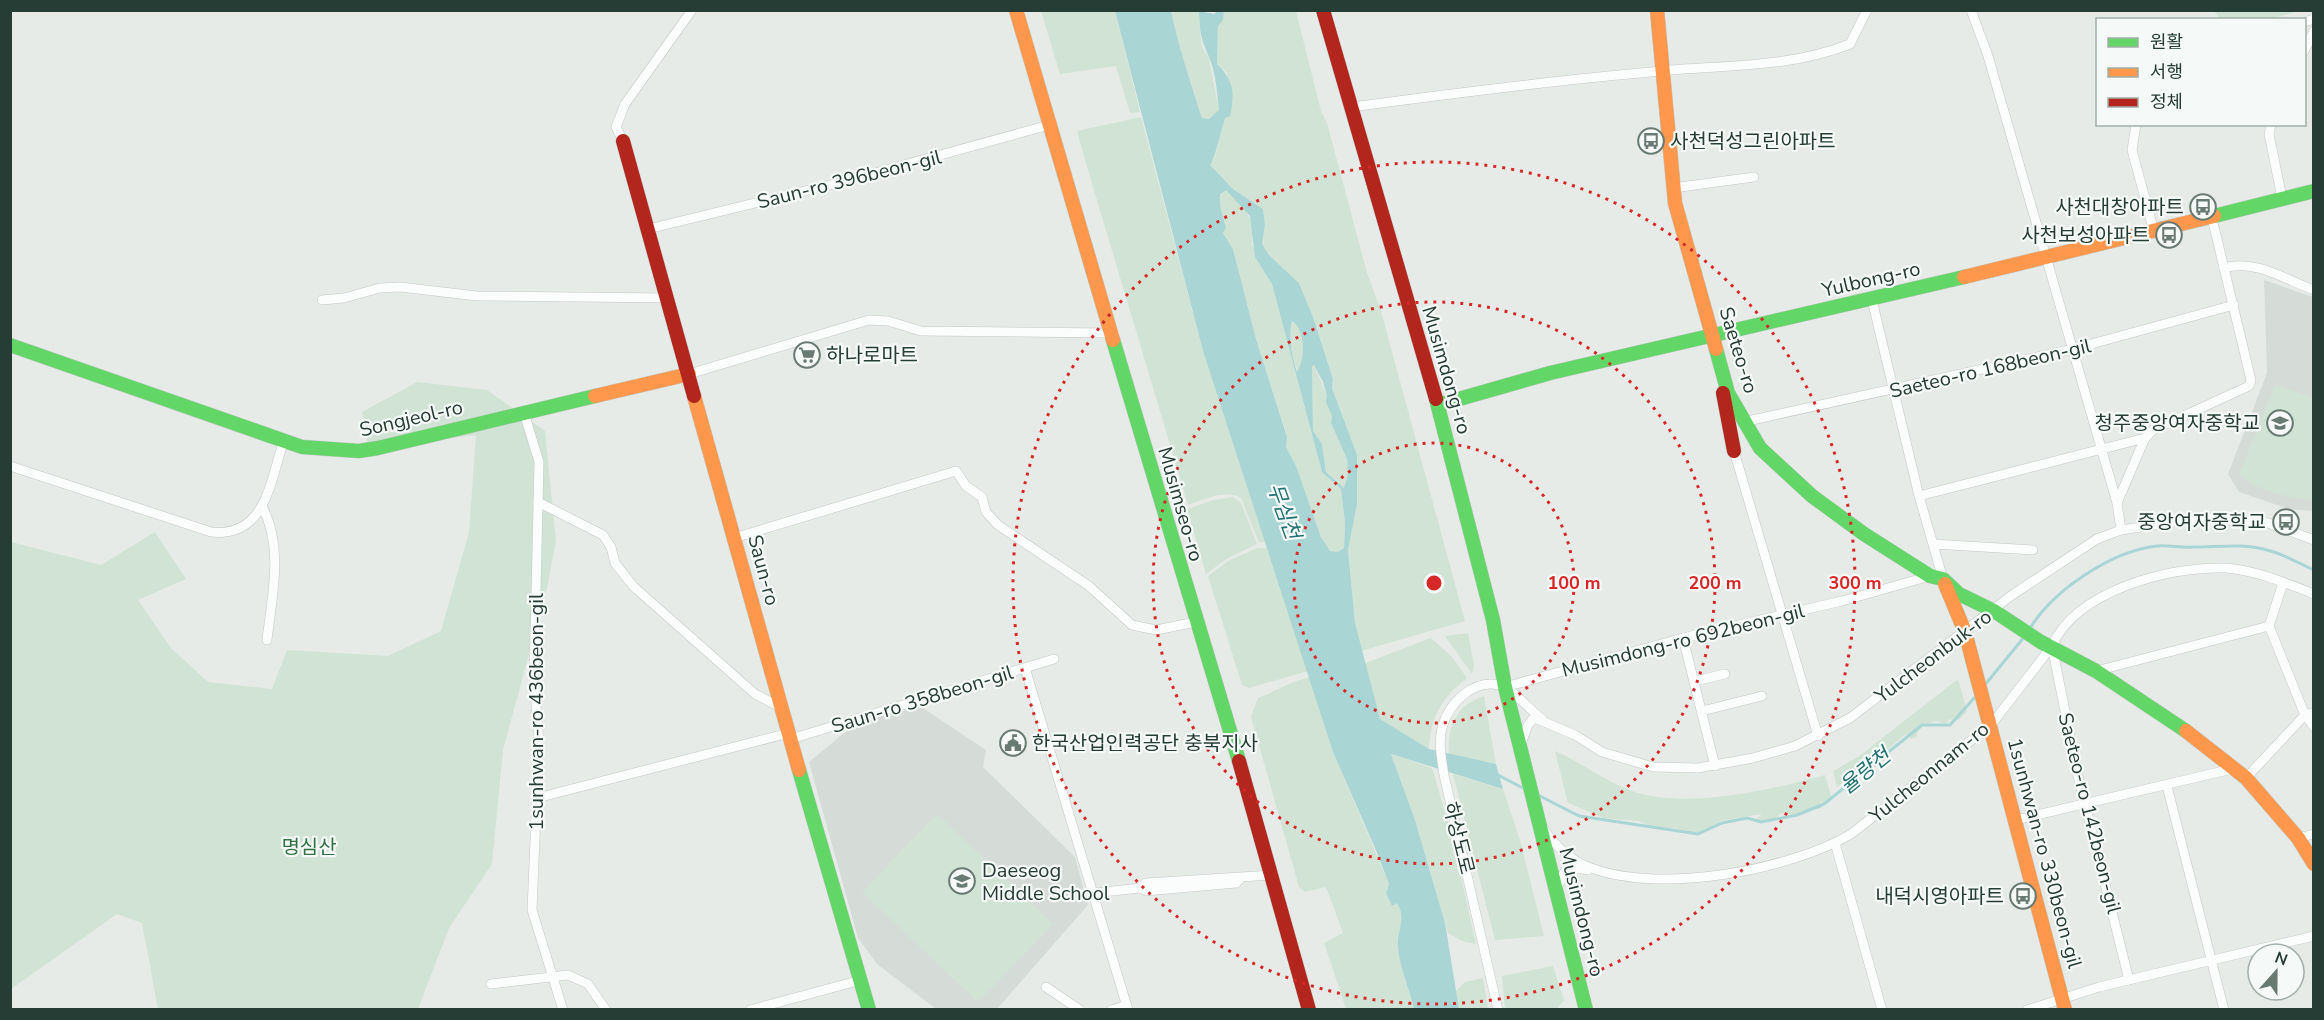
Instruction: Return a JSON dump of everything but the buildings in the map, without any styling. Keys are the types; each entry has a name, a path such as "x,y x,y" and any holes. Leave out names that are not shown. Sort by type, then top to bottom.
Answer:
{"street":[{"path":"623,141 616,127 625,104 692,10"},
{"name":"Musimseo-ro","path":"1016,10 1273,875 1309,1010"},
{"name":"Musimdong-ro","path":"1323,10 1438,405 1492,620 1505,687 1586,1010"},
{"name":"Saeteo-ro","path":"1657,10 1673,188 1728,393 1757,444 1788,476 1832,512 1937,577 1959,594 1994,611 2008,622 2096,671 2176,723 2246,778 2298,838 2313,864"},
{"path":"1352,107 1661,71 1763,64 1821,56 1850,44 1868,10"},
{"path":"1971,10 1988,56 2047,257 2117,502 2121,530"},
{"path":"2306,47 2313,31"},
{"name":"Saun-ro 396beon-gil","path":"648,229 846,181 1049,125"},
{"path":"2136,126 2132,150 2153,228"},
{"path":"2271,126 2269,134 2282,198"},
{"name":"Saun-ro","path":"623,141 869,1010"},
{"path":"1673,188 1754,177"},
{"name":"Yulbong-ro","path":"1438,405 1550,373 1872,300 2153,228 2313,191"},
{"path":"2117,502 2145,438 2153,430 2249,386 2251,380 2211,214"},
{"path":"2224,268 2240,263 2313,290"},
{"path":"322,300 344,298 380,288 400,287 477,296 668,298"},
{"path":"1872,300 1919,496 1933,544 1937,577"},
{"name":"Saeteo-ro 168beon-gil","path":"1743,422 2073,349 2234,305"},
{"path":"689,374 869,320 888,321 921,331 1111,333"},
{"name":"Songjeol-ro","path":"10,345 302,447 359,451 689,374"},
{"path":"1716,352 1734,451 1818,736"},
{"name":"1sunhwan-ro 436beon-gil","path":"524,413 539,462 534,678 539,744 532,910 563,1010"},
{"path":"1919,496 2019,468 2145,438"},
{"path":"1734,451 1735,444 1741,439 1757,444"},
{"path":"10,466 211,532 238,531 254,518 262,506 284,440"},
{"path":"735,538 956,471 966,486 982,497 987,512 998,525 1089,586 1132,625 1156,630 1196,622"},
{"path":"538,502 603,535 611,547 615,563 633,586 755,694 782,708"},
{"path":"262,506 270,524 276,561 267,640"},
{"name":"Yulcheonbuk-ro","path":"1505,687 1549,724 1575,735 1602,752 1637,764 1674,769 1715,766 1764,755 1818,736 1872,703 2012,595 2097,538 2121,530 2171,521 2230,518 2268,524 2313,540"},
{"path":"1933,544 2033,550"},
{"name":"Yulcheonnam-ro","path":"1597,870 1638,878 1723,874 1749,871 1835,843 1851,834 1991,725 2046,644 2090,605 2108,593 2141,580 2169,573 2225,568 2283,583 2313,594"},
{"name":"Musimdong-ro 692beon-gil","path":"1505,687 1683,638 1937,577"},
{"name":"1sunhwan-ro 330beon-gil","path":"1937,577 1965,632 2064,1004"},
{"path":"2283,583 2269,626 2313,727"},
{"path":"2096,671 2269,626"},
{"path":"1683,638 1715,766"},
{"name":"Saeteo-ro 142beon-gil","path":"2046,644 2129,980"},
{"name":"Saun-ro 358beon-gil","path":"537,798 790,736 1054,659"},
{"path":"1025,668 1128,1007 1111,1010"},
{"path":"1695,681 1725,674"},
{"name":"하상도로","path":"1498,1010 1444,775 1440,745 1442,727 1459,697 1473,687 1484,684 1505,687"},
{"path":"1702,711 1762,696"},
{"path":"2246,778 2309,714"},
{"path":"1521,744 1524,733 1533,719 1549,724"},
{"path":"2016,820 2232,769"},
{"path":"2167,786 2224,1010"},
{"path":"1540,824 1565,854 1597,870"},
{"path":"2298,838 2313,834"},
{"path":"1835,843 1882,1010"},
{"path":"1556,889 1560,878 1569,869 1597,870"},
{"path":"1094,893 1140,888 1146,883 1234,876 1240,879 1273,875"},
{"path":"2027,1010 2064,1004 2129,980 2313,936"},
{"path":"491,984 568,975 588,984 606,1010"},
{"path":"750,1010 861,980"},
{"path":"1046,987 1080,1010"}],"shaded area":[{"name":"청주중앙여자중학교","path":"2264,280 2313,297 2313,511 2289,509 2239,492 2228,474 2267,373"},
{"name":"Daeseog Middle School","path":"920,706 986,750 983,767 1075,857 1088,905 997,1009 936,1009 877,964 858,938 809,762 855,724"}],"green space":[{"path":"1041,11 1115,11 1140,112 1130,113 1116,66 1060,74"},
{"path":"1171,11 1199,11 1202,47 1209,58 1219,110 1209,119 1202,118 1181,52"},
{"path":"1224,11 1296,11 1321,111 1327,123 1367,273 1381,311 1465,621 1361,651 1355,623 1348,550 1357,504 1357,455 1332,388 1333,379 1313,317 1299,283 1269,255 1262,244 1265,225 1263,209 1233,189 1210,165 1220,137 1227,73 1217,64 1218,26 1223,20"},
{"path":"2214,11 2298,11 2274,18 2219,18"},
{"path":"1141,117 1203,351 1265,542 1259,543 1241,498 1222,495 1188,505 1088,170 1077,131"},
{"path":"1229,190 1244,207 1253,225 1252,244 1272,284 1322,472 1341,489 1345,523 1344,548 1338,552 1330,551 1322,539 1296,466 1286,447 1287,436 1256,339 1233,249 1223,233 1226,228 1220,194"},
{"path":"1292,321 1300,331 1303,346 1298,373 1291,347"},
{"path":"1314,365 1327,396 1332,416 1331,423 1347,459 1349,475 1344,488 1326,472 1322,444 1313,431 1312,366"},
{"name":"명심산","path":"417,382 487,390 545,431 556,541 547,588 503,750 492,864 449,928 418,1009 158,1009 142,923 117,914 11,989 11,542 101,565 155,532 186,579 138,600 171,648 208,682 272,689 287,650 388,656 441,631 469,532 476,435 369,449 362,412"},
{"path":"2275,385 2313,398 2313,500 2265,490 2239,475"},
{"path":"1233,497 1241,503 1257,544 1228,558 1206,574 1187,509 1214,500"},
{"path":"1257,548 1268,548 1308,671 1249,688 1242,685 1208,576 1228,561"},
{"path":"1468,633 1474,665 1472,674 1445,636"},
{"path":"1431,638 1452,657 1467,678 1450,693 1439,709 1432,727 1429,749 1380,720 1363,664"},
{"path":"1310,677 1333,752 1389,884 1386,893 1393,906 1397,902 1400,909 1398,949 1415,1009 1346,1009 1324,943 1343,933 1326,887 1305,892 1299,887 1251,717 1258,698"},
{"path":"1958,679 1967,711 1960,719 1948,723 1952,720 1949,719 1946,724 1938,721 1930,722 1920,729 1917,737 1911,739 1907,734 1903,736 1881,756 1890,753 1888,758 1865,773 1864,768 1837,787 1833,771 1858,757"},
{"path":"1484,696 1496,764 1449,755 1450,735 1455,718 1466,705"},
{"path":"1555,751 1622,787 1654,796 1678,799 1728,796 1825,775 1832,799 1828,803 1820,802 1822,808 1799,814 1781,813 1775,818 1759,822 1756,819 1762,814 1720,821 1718,826 1697,835 1674,828 1654,828 1639,821 1604,818 1568,803"},
{"path":"1391,754 1432,768 1451,832 1476,944 1462,941 1448,933 1415,820"},
{"path":"1453,774 1503,789 1520,840 1544,936 1495,940"},
{"path":"937,814 1053,924 978,1002 862,892"},
{"path":"1553,966 1564,1000 1557,1009 1505,1009 1502,976"},
{"path":"1483,978 1488,1009 1459,1009 1456,991 1465,982"}],"water":[{"name":"무심천","path":"1115,11 1171,11 1181,52 1202,118 1209,119 1219,110 1213,70 1201,35 1199,11 1214,14 1217,11 1224,11 1223,20 1218,26 1217,64 1227,76 1233,94 1230,116 1225,118 1210,165 1233,189 1263,209 1265,225 1262,244 1269,255 1299,283 1313,317 1333,379 1332,388 1357,455 1357,504 1348,550 1355,623 1380,719 1429,749 1496,764 1503,789 1391,754 1415,820 1445,923 1459,1009 1414,1008 1399,956 1400,909 1397,903 1392,906 1386,893 1389,884 1333,752 1203,351","holes":["1226,190 1250,216 1255,257 1272,284 1322,472 1341,489 1345,523 1344,548 1338,552 1330,551 1321,537 1296,466 1286,447 1287,437 1256,339 1233,249 1223,233 1226,228 1220,194","1292,321 1300,331 1303,345 1302,360 1297,372 1292,353","1314,365 1323,382 1327,396 1326,402 1332,416 1331,423 1347,459 1348,475 1344,488 1326,472 1322,444 1313,431 1312,366"]}],"waterway":[{"name":"율량천","path":"2029,630 2052,601 2084,575 2102,564 2139,549 2157,546 2249,547 2279,554 2314,570"},
{"name":"율량천","path":"1984,686 2025,636"},
{"name":"율량천","path":"1536,794 1579,816 1698,834 1722,823 1747,818 1761,822 1797,815 1824,804 1922,725 1950,725 1976,696"},
{"name":"율량천","path":"1496,774 1525,789"}],"traffic: fast":[{"path":"2214,216 2314,191"},
{"path":"1438,405 1550,373 1964,277"},
{"path":"1113,340 1239,761"},
{"path":"10,345 302,447 359,451 378,448 595,396"},
{"path":"1716,349 1728,393 1760,448 1812,496 1864,534 1930,576 1943,579 1959,594 1994,611 2041,642 2096,671 2186,731"},
{"path":"1436,399 1493,620 1505,687 1586,1010"},
{"path":"799,770 869,1010"}],"traffic: slow":[{"path":"1016,10 1113,340"},
{"path":"1657,10 1675,203 1716,349"},
{"path":"1964,277 2214,216"},
{"path":"595,396 689,374"},
{"path":"694,396 799,770"},
{"path":"1945,584 1965,632 2065,1010"},
{"path":"2186,731 2246,778 2298,838 2314,864"}],"traffic: jam":[{"path":"1323,10 1436,399"},
{"path":"623,141 694,396"},
{"path":"1723,393 1734,451"},
{"path":"1239,761 1309,1010"}],"place":[{"name":"사천덕성그린아파트","path":"1651,141"},
{"name":"사천대창아파트","path":"2203,207"},
{"name":"사천보성아파트","path":"2169,235"},
{"name":"하나로마트","path":"807,355"},
{"name":"청주중앙여자중학교","path":"2280,423"},
{"name":"중앙여자중학교","path":"2286,522"},
{"name":"한국산업인력공단 충북지사","path":"1013,743"},
{"name":"Daeseog Middle School","path":"962,881"},
{"name":"내덕시영아파트","path":"2023,896"}]}
